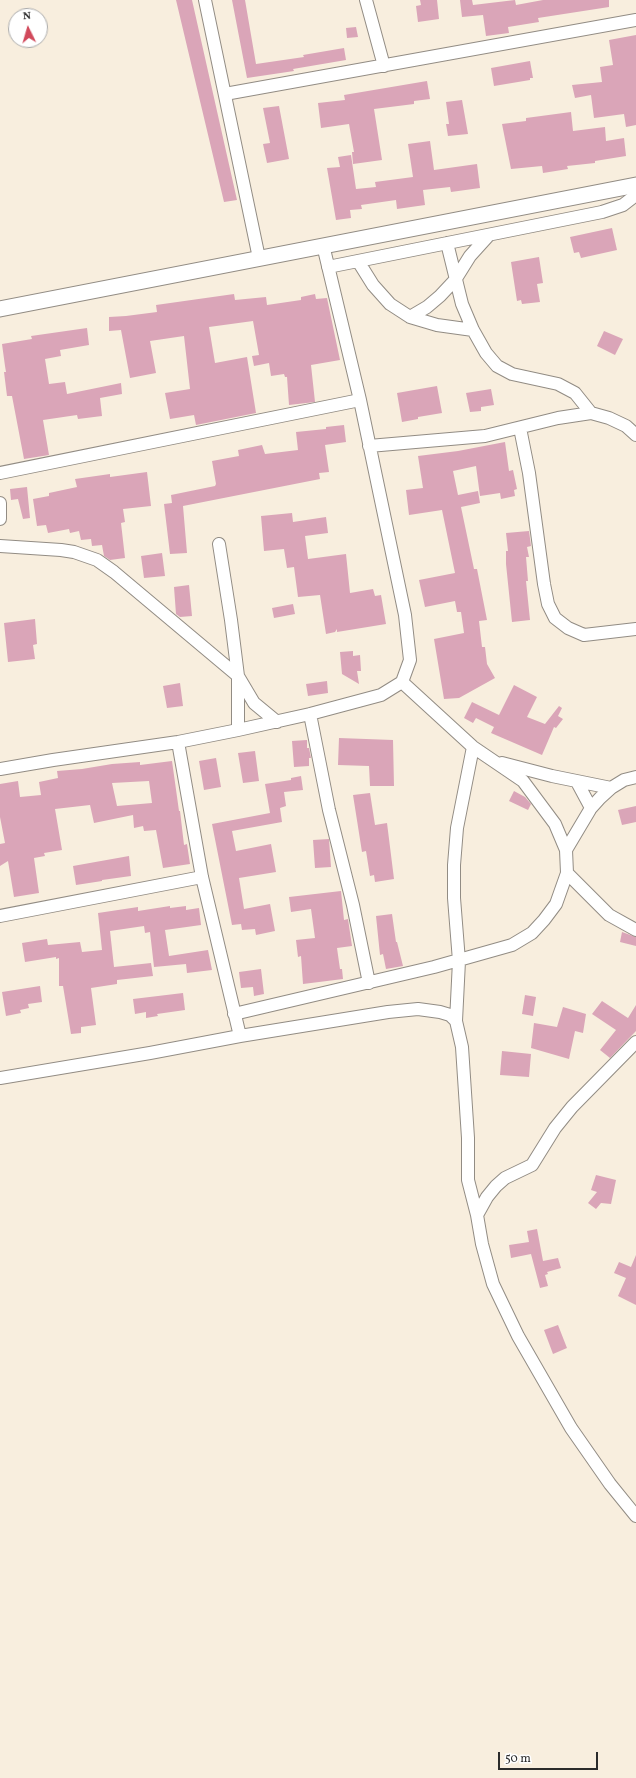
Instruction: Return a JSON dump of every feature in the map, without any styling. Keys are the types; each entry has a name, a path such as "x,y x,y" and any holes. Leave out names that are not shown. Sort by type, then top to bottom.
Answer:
{"street":[{"path":"205,0 259,258"},
{"path":"366,0 384,66"},
{"path":"225,94 636,20"},
{"path":"0,309 636,185"},
{"path":"328,267 602,212 623,205 636,195"},
{"path":"410,317 426,307 455,280 470,256 489,235"},
{"path":"447,243 462,304 473,330 486,353 497,366 512,374 558,384 575,393 591,412"},
{"path":"0,770 53,760 178,742 277,722 381,695 402,682 410,660 405,615 360,400 323,245"},
{"path":"358,261 373,285 390,304 410,317 437,325 473,330"},
{"path":"0,473 360,400"},
{"path":"369,446 485,436 558,418 591,412 626,426 636,435"},
{"path":"520,428 529,472 544,584 548,604 556,618 568,628 584,635 636,629"},
{"path":"0,503 0,519"},
{"path":"219,544 232,620 238,676 238,730"},
{"path":"0,546 61,550 74,552 97,560 114,572 238,676 254,703 277,722"},
{"path":"234,1014 459,961 512,945 532,933 556,904 567,873 566,850 555,824 523,782 473,747 402,682"},
{"path":"310,714 329,810 353,905 369,982"},
{"path":"178,742 202,877 240,1036"},
{"path":"473,747 457,828 454,865 454,898 459,961 456,1021 460,1034 464,1069 468,1138 468,1180 477,1215 482,1244 493,1284 518,1336 571,1428 610,1484 636,1516"},
{"path":"495,761 577,782 610,788"},
{"path":"566,850 591,808 610,788 624,780 636,777"},
{"path":"577,782 591,808"},
{"path":"567,873 609,916 636,930"},
{"path":"0,916 202,877"},
{"path":"0,1078 388,1012 418,1009 450,1015 456,1021"},
{"path":"477,1215 487,1196 496,1186 505,1178 532,1165 555,1128 572,1107 636,1042"}],"building":[{"path":"176,0 192,0 237,200 224,202"},
{"path":"232,0 245,0 256,64 304,57 303,55 344,48 346,60 293,69 294,71 247,78"},
{"path":"420,0 437,0 439,19 418,22 416,6 421,5"},
{"path":"460,0 472,0 473,5 515,0 516,5 543,0 609,0 609,7 538,18 539,22 508,27 509,33 486,36 483,15 462,17"},
{"path":"356,27 358,37 347,38 346,28"},
{"path":"636,35 636,125 626,127 624,114 594,118 591,95 575,98 572,85 602,82 600,67 613,65 609,40"},
{"path":"530,61 533,78 530,78 530,80 494,86 491,68"},
{"path":"427,81 430,99 414,101 414,104 374,109 382,160 353,164 352,152 354,152 349,124 321,128 318,103 345,100 344,95"},
{"path":"462,100 468,134 448,136 446,124 449,124 446,102"},
{"path":"279,106 289,159 267,163 263,144 270,143 263,108"},
{"path":"571,112 573,131 605,127 606,141 624,138 626,156 595,161 595,163 567,166 568,169 543,173 542,166 511,169 502,124 526,121 526,118"},
{"path":"430,141 434,170 477,164 480,188 451,192 450,187 423,190 425,205 397,209 396,200 361,205 362,209 350,210 351,218 336,220 327,168 340,167 338,157 351,155 356,189 376,187 375,182 413,177 408,144"},
{"path":"612,228 617,250 581,258 579,252 574,253 570,237"},
{"path":"539,257 543,283 537,284 540,302 522,304 521,300 517,301 511,262"},
{"path":"234,294 235,300 266,297 267,305 301,300 301,297 315,294 316,299 327,298 340,360 311,365 315,402 289,405 287,377 285,377 284,374 271,376 269,363 254,366 252,356 259,355 253,321 209,327 215,363 247,357 256,413 196,425 194,415 170,419 165,393 190,389 184,336 150,341 156,373 130,378 121,330 109,331 109,317 157,312 156,305"},
{"path":"87,328 89,345 60,350 61,356 45,359 49,384 65,382 67,394 121,383 122,394 100,398 102,416 78,419 77,415 43,420 49,455 24,459 12,396 7,396 4,372 6,372 2,344 32,339 31,336"},
{"path":"604,331 623,339 615,355 597,346"},
{"path":"437,386 442,413 418,417 418,419 402,422 397,393"},
{"path":"491,389 494,405 481,407 481,411 470,412 466,393"},
{"path":"344,425 346,442 325,445 329,472 319,473 320,479 183,506 187,553 170,554 164,504 172,503 171,495 215,486 216,484 212,461 239,456 238,450 262,445 265,454 298,450 296,432 326,429 326,427"},
{"path":"505,442 509,471 513,470 517,489 514,490 515,496 501,499 500,493 480,496 476,466 453,471 458,495 478,491 480,503 461,507 474,569 477,569 487,620 479,621 482,647 485,647 487,664 495,678 459,698 444,699 434,639 464,633 461,612 457,612 455,601 425,607 419,580 455,573 442,510 409,515 406,490 423,488 418,456 458,451"},
{"path":"147,472 151,506 123,509 125,522 121,523 125,558 110,560 104,556 102,545 92,546 91,539 81,540 79,531 70,533 69,529 48,533 46,525 37,526 33,499 49,496 49,493 77,487 75,479 110,474 110,477"},
{"path":"27,487 30,518 23,519 18,499 11,500 10,489"},
{"path":"292,513 293,522 326,517 328,533 305,536 308,559 346,554 350,593 373,589 375,596 381,595 386,624 337,632 337,629 335,632 326,634 320,595 298,597 294,567 287,568 284,549 264,551 261,516"},
{"path":"529,531 531,546 527,547 529,557 526,557 528,581 526,581 530,620 512,622 506,564 506,551 508,551 506,533"},
{"path":"162,553 165,576 144,578 141,556"},
{"path":"189,585 192,616 180,617 176,614 174,587"},
{"path":"293,604 295,614 274,618 272,608"},
{"path":"35,619 37,644 33,645 35,659 8,662 4,623"},
{"path":"353,651 353,656 360,655 361,671 357,671 359,684 342,674 340,652"},
{"path":"327,681 328,693 308,696 306,684"},
{"path":"180,683 183,706 167,708 163,686"},
{"path":"514,685 537,697 527,717 545,724 559,706 562,708 558,716 563,719 556,728 554,727 542,755 491,733 494,727 476,718 473,723 464,718 472,702 499,715"},
{"path":"339,738 393,740 394,786 370,786 369,766 338,765"},
{"path":"307,740 307,748 309,748 311,758 309,758 309,766 294,767 292,741"},
{"path":"255,751 259,781 243,783 238,753"},
{"path":"216,758 221,787 204,790 199,761"},
{"path":"172,761 184,845 187,844 190,864 163,868 156,830 144,831 143,826 134,828 133,815 94,823 90,805 55,809 62,850 44,853 45,856 34,858 39,893 14,897 8,861 0,866 0,844 5,843 0,817 0,784 18,781 20,797 41,795 39,782 58,778 57,771 112,764 140,762 140,765","holes":["149,781 152,803 117,806 112,783"]},
{"path":"301,776 303,790 284,792 286,806 280,808 282,822 232,831 236,851 271,844 276,872 239,878 244,909 270,904 275,931 256,935 255,929 242,930 241,924 232,925 212,824 270,813 265,784 291,780 291,778"},
{"path":"514,791 525,797 531,804 528,810 509,801"},
{"path":"370,793 375,825 387,823 394,879 375,882 374,875 370,876 366,851 362,852 353,795"},
{"path":"636,806 636,822 622,825 618,810"},
{"path":"329,839 331,867 315,868 313,840"},
{"path":"129,856 131,876 76,885 73,866"},
{"path":"341,891 344,920 348,919 352,946 337,948 343,979 303,984 301,956 298,957 296,940 315,938 311,909 291,912 289,897"},
{"path":"170,906 170,908 186,906 186,910 199,908 201,925 165,930 169,956 208,950 212,970 187,973 186,964 154,967 150,932 145,933 144,926 110,931 114,967 151,963 153,976 117,980 117,984 91,988 96,1025 81,1027 81,1033 71,1034 63,986 59,986 59,958 56,959 56,957 25,962 22,943 47,939 48,945 80,942 82,952 102,950 98,913 138,907 138,911"},
{"path":"392,914 396,942 403,966 386,969 383,954 380,955 376,916"},
{"path":"622,932 636,937 636,946 620,942"},
{"path":"261,969 264,994 254,996 253,987 241,988 239,972"},
{"path":"40,986 42,1002 28,1004 29,1008 20,1010 21,1013 6,1016 2,992"},
{"path":"183,993 185,1010 157,1014 158,1016 146,1018 146,1012 135,1014 133,999"},
{"path":"525,995 536,997 533,1016 522,1014"},
{"path":"602,1001 628,1018 636,1005 636,1031 610,1058 600,1050 616,1030 592,1014"},
{"path":"563,1007 586,1014 583,1033 575,1031 569,1059 531,1048 534,1023 557,1027"},
{"path":"502,1051 531,1054 529,1077 500,1075"},
{"path":"596,1175 616,1180 611,1204 601,1203 596,1209 588,1203 597,1192 591,1190"},
{"path":"537,1229 543,1261 558,1258 561,1268 547,1272 548,1274 545,1275 548,1286 540,1288 531,1254 511,1258 509,1245 529,1242 527,1231"},
{"path":"636,1255 636,1305 618,1296 626,1278 614,1273 619,1262 631,1267"},
{"path":"558,1325 567,1348 553,1354 544,1330"}]}
